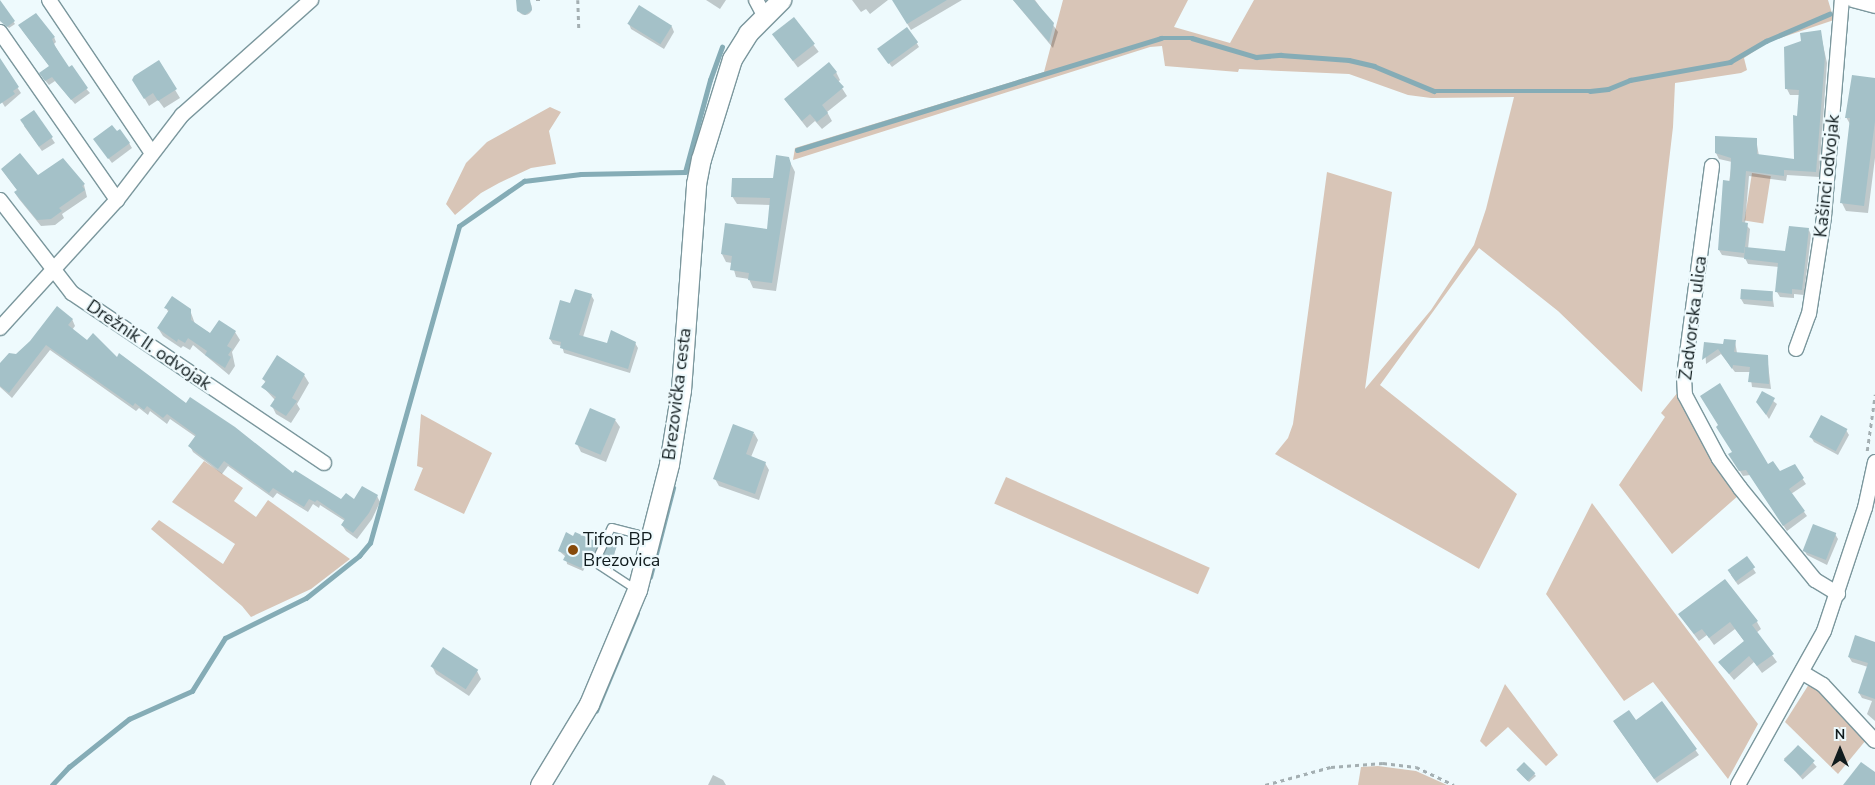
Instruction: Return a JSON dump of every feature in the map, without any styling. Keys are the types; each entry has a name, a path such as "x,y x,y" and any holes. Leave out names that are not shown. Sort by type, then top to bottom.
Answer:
{"main road":[{"name":"Brezovička cesta","path":"540,785 589,704 636,590 652,538 681,390 696,184 701,158 732,59 748,33 760,8 781,0"}],"street":[{"path":"50,0 151,152"},
{"path":"0,328 117,200 151,152 182,115 311,0"},
{"name":"Kašinci odvojak","path":"1796,349 1808,314 1824,216 1842,0"},
{"path":"1853,0 1875,6"},
{"path":"0,32 117,200"},
{"name":"Zadvorska ulica","path":"1712,166 1684,377 1685,396 1719,459 1740,488 1804,568 1824,588 1838,594"},
{"name":"Drežnik II. odvojak","path":"0,200 72,293 324,463"},
{"path":"1738,785 1803,673 1838,594 1875,462"},
{"path":"1803,673 1823,685 1875,741"}],"lane":[{"path":"636,590 599,565 596,559 611,527 652,538"}],"path":[{"path":"578,0 579,31"},
{"path":"1265,785 1331,767 1383,763 1416,767 1454,785"}],"shaded area":[{"path":"1063,0 1188,0 1174,27 1230,43 1254,0 1828,0 1834,20 1768,42 1744,58 1747,70 1741,73 1675,83 1673,127 1642,392 1558,311 1479,248 1380,385 1517,494 1479,569 1275,454 1288,438 1293,424 1327,172 1392,192 1365,389 1431,310 1474,245 1486,209 1514,97 1431,98 1408,95 1349,74 1239,69 1238,72 1165,66 1162,46 1150,47 793,160 795,148 1044,72"},
{"path":"550,107 561,112 549,131 556,164 531,168 499,183 481,193 455,215 446,204 466,163 487,142"},
{"path":"1752,173 1771,176 1763,223 1744,220"},
{"path":"1678,392 1699,434 1739,495 1672,554 1619,485 1665,417 1661,413"},
{"path":"421,414 492,453 464,514 414,490 423,468 417,466"},
{"path":"204,461 243,488 234,501 256,517 268,500 350,559 311,589 251,617 242,606 151,529 159,520 223,564 235,544 172,502"},
{"path":"1006,477 1210,568 1198,594 994,503"},
{"path":"1592,503 1758,724 1728,779 1653,682 1624,701 1546,594"},
{"path":"1811,681 1866,740 1838,774 1785,722"},
{"path":"1505,684 1558,755 1546,766 1508,727 1486,747 1480,741"},
{"path":"1378,766 1416,771 1447,785 1358,785 1361,767"}],"building":[{"path":"0,0 15,21 7,27 0,21"},
{"path":"516,0 530,0 532,10 525,15 517,11"},
{"path":"892,0 947,0 907,24"},
{"path":"1013,0 1034,0 1054,23 1049,42"},
{"path":"639,5 672,26 660,44 627,24"},
{"path":"36,13 55,37 52,39 55,46 69,67 72,65 88,88 71,100 52,77 45,81 39,73 49,66 18,25"},
{"path":"794,17 815,44 793,61 772,34"},
{"path":"907,27 918,42 888,64 877,49"},
{"path":"1821,30 1825,57 1816,172 1784,170 1784,176 1746,171 1742,222 1748,223 1744,253 1718,250 1723,180 1730,181 1731,158 1715,153 1715,136 1757,138 1757,154 1794,159 1793,115 1797,116 1799,90 1785,89 1784,47 1801,41 1800,33"},
{"path":"0,58 19,87 13,91 15,94 0,104"},
{"path":"159,60 177,89 158,101 153,93 144,99 132,80 134,76"},
{"path":"829,62 837,72 833,75 844,87 822,105 828,113 817,122 810,114 802,121 784,99"},
{"path":"1852,75 1875,78 1875,121 1864,206 1840,203 1850,118 1845,118"},
{"path":"34,110 53,137 39,147 20,120"},
{"path":"112,125 117,131 120,129 130,143 108,159 93,139"},
{"path":"20,153 38,175 63,158 85,184 82,186 85,190 59,208 62,211 51,219 37,220 14,192 17,190 1,169"},
{"path":"776,155 789,157 791,164 772,283 748,280 749,273 730,270 732,256 721,254 725,223 767,229 770,198 731,197 732,178 773,178"},
{"path":"1789,226 1809,228 1802,290 1792,289 1792,294 1775,292 1778,263 1744,259 1745,247 1785,251"},
{"path":"575,289 592,294 579,335 607,343 611,330 636,342 628,369 560,348 561,342 549,339 560,300 570,303"},
{"path":"1741,289 1773,291 1772,301 1740,299"},
{"path":"172,296 191,309 191,320 210,333 219,320 236,331 227,346 232,349 228,355 231,357 225,368 205,355 207,351 188,338 185,343 178,339 177,342 157,328 169,310 164,308"},
{"path":"57,306 73,319 68,325 87,340 93,333 117,357 119,353 186,403 190,397 235,427 293,473 295,470 341,499 346,493 354,499 362,486 378,495 369,513 353,533 341,525 345,519 317,500 315,502 309,499 304,507 273,488 269,493 224,461 218,469 188,446 196,435 167,414 163,418 147,406 144,410 135,403 133,406 46,345 9,393 0,386 0,363 9,353 16,354 30,341"},
{"path":"1724,339 1736,340 1734,352 1768,355 1769,384 1748,382 1750,367 1733,365 1732,369 1718,349 1702,360 1704,342 1723,344"},
{"path":"277,355 305,374 292,398 297,401 286,416 270,406 276,397 261,387 266,381 262,379"},
{"path":"1720,383 1768,464 1773,461 1780,471 1795,464 1804,478 1789,489 1805,511 1783,526 1746,470 1739,471 1728,454 1732,452 1700,396"},
{"path":"1762,391 1775,398 1766,415 1756,402"},
{"path":"590,408 616,419 601,455 575,444"},
{"path":"1821,415 1847,429 1836,451 1809,437"},
{"path":"733,424 754,432 746,454 766,462 755,494 713,479"},
{"path":"1813,524 1836,533 1826,560 1803,551"},
{"name":"Tifon BP Brezovica","path":"566,532 573,536 575,532 593,540 595,536 601,536 591,559 585,559 581,568 563,560 566,554 558,551"},
{"path":"611,539 617,546 612,559 602,559"},
{"path":"1747,556 1755,567 1736,581 1728,570"},
{"path":"1725,579 1758,621 1752,625 1774,654 1757,666 1749,656 1729,674 1718,662 1744,641 1730,622 1709,638 1702,629 1694,634 1678,614"},
{"path":"1855,635 1875,642 1875,699 1858,693 1868,663 1848,657"},
{"path":"443,647 478,670 466,689 430,666"},
{"path":"1662,701 1697,749 1654,779 1613,721 1629,710 1636,720"},
{"path":"1798,745 1815,761 1800,776 1784,760"},
{"path":"1524,762 1535,773 1528,781 1516,770"},
{"path":"1861,762 1875,772 1875,785 1843,785"}],"waterway":[{"path":"797,150 1161,38 1192,38 1256,57 1281,55 1349,60 1374,66 1434,91 1590,91 1608,89 1630,80 1730,62 1766,41 1829,14"},
{"path":"52,785 69,767 129,719 192,691 225,638 306,598 359,556 370,543 459,226 524,181 581,174 685,172 710,80 722,47"},
{"path":"650,577 673,488"},
{"path":"596,711 637,613"}],"place":[{"name":"Tifon BP Brezovica","path":"573,550"}]}
